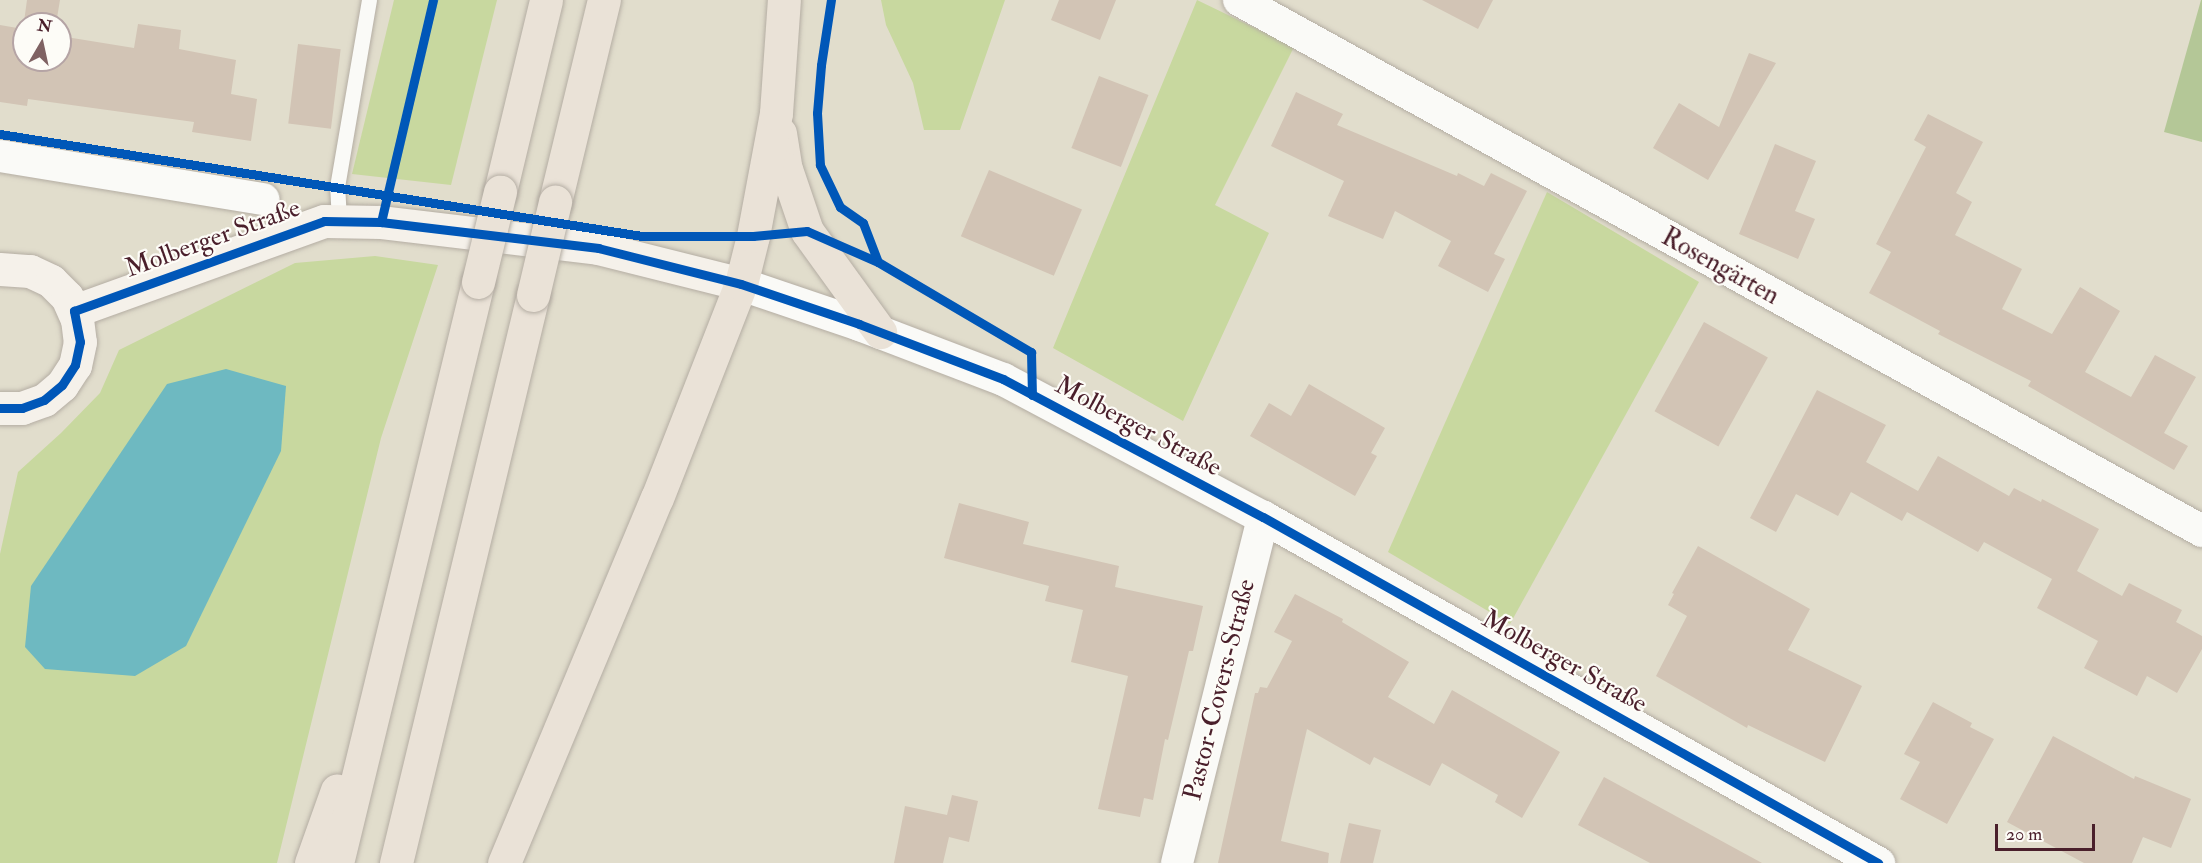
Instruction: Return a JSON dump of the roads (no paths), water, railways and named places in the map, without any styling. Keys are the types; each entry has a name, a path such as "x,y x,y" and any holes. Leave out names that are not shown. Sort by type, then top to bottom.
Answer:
{"highway":[{"path":"338,863 546,0"},
{"path":"396,863 603,0"},
{"path":"504,863 657,498 741,284 755,225 776,113 784,0"},
{"path":"776,113 786,169 807,231 880,332"},
{"path":"310,863 343,776 376,703"}],"main road":[{"name":"Molberger Straße","path":"74,311 324,221 381,222 598,248 741,284"},
{"path":"0,269 30,271 51,281 67,297 74,311 80,342 75,365 62,385 44,400 22,408 0,408"}],"street":[{"name":"Rosengärten","path":"1239,0 2202,531"},
{"name":"Molberger Straße","path":"0,156 264,199"},
{"name":"Molberger Straße","path":"741,284 880,332 1003,379 1263,517 1878,863"},
{"name":"Pastor-Covers-Straße","path":"1177,863 1263,517"}],"lane":[{"path":"339,221 337,187 369,0"}],"water":[{"path":"226,369 286,386 281,451 186,646 135,676 45,669 25,647 31,586 167,384"}]}
